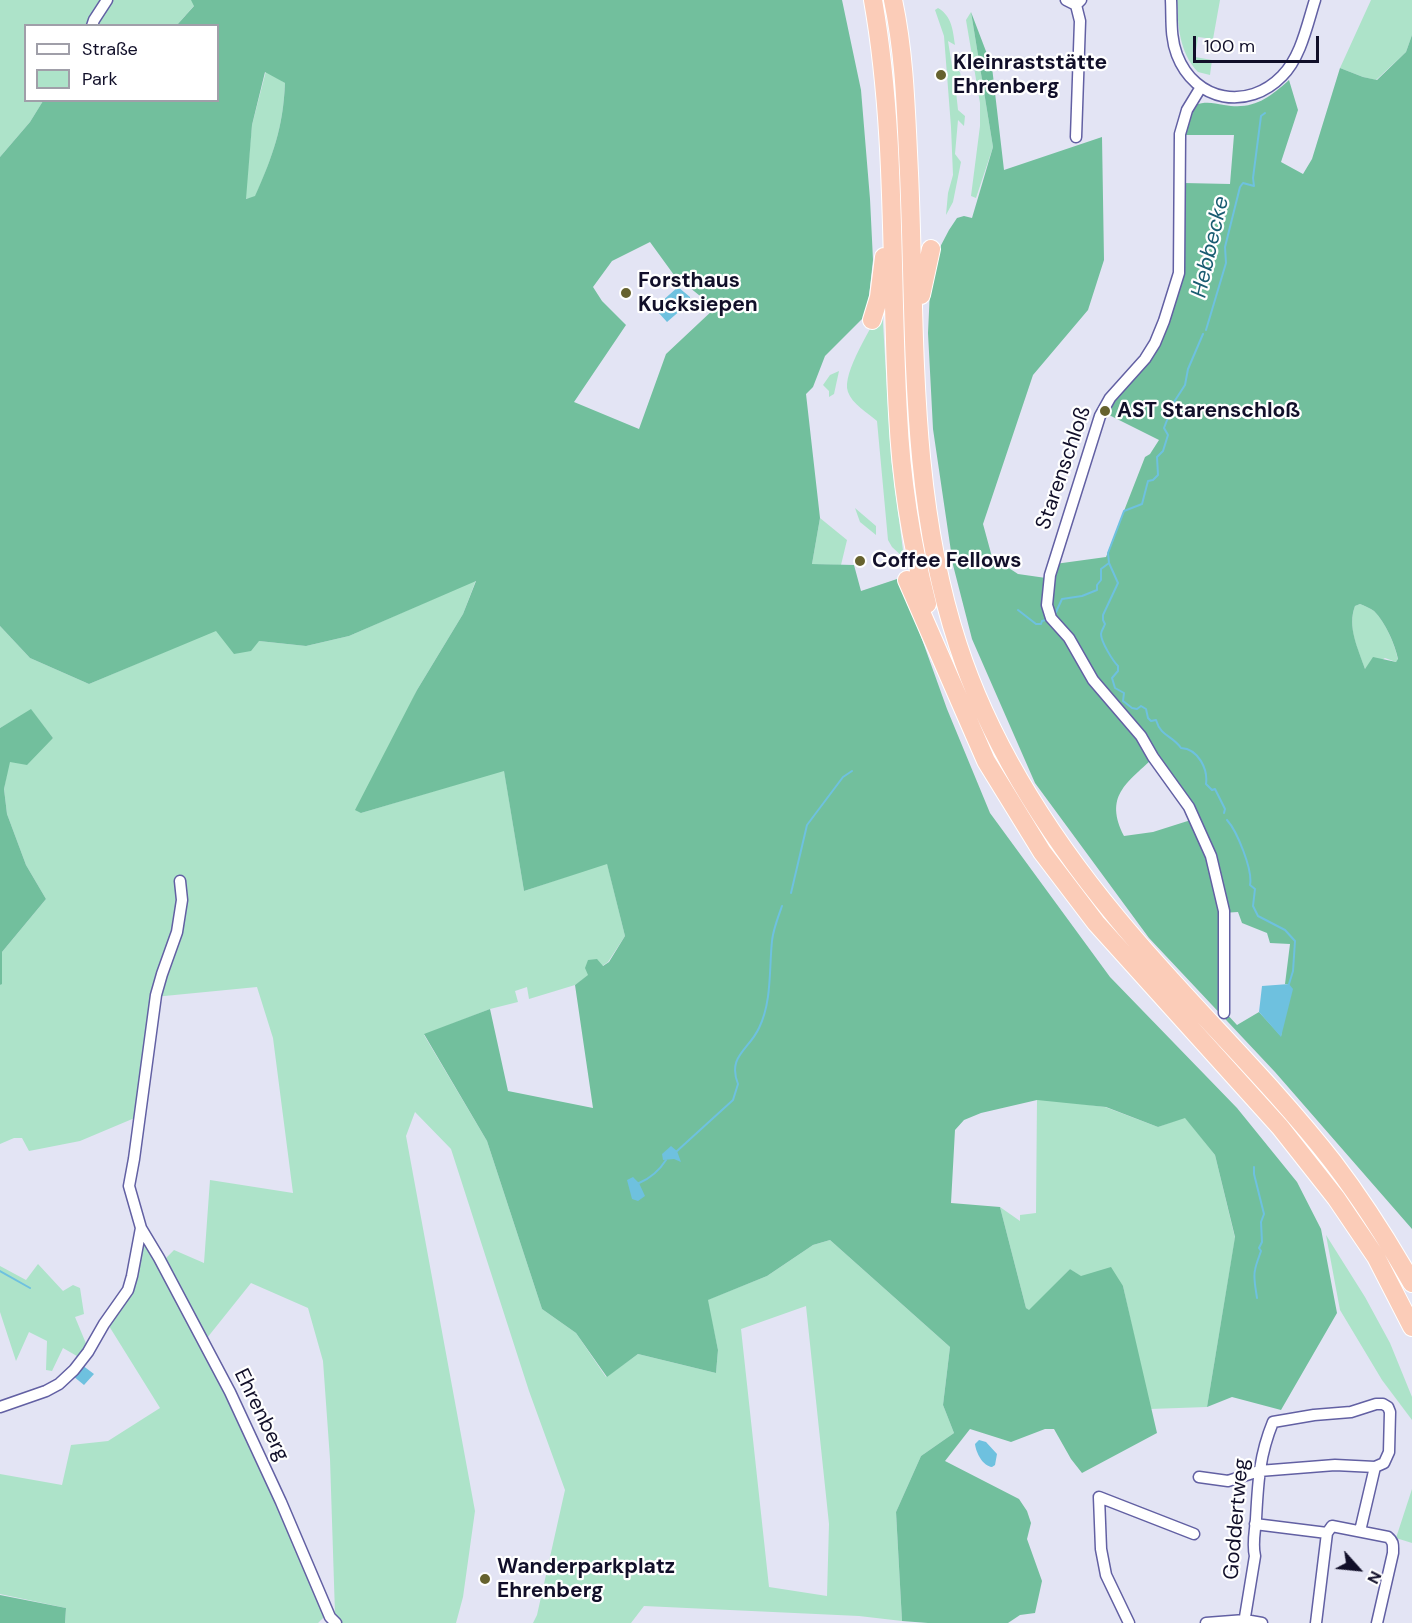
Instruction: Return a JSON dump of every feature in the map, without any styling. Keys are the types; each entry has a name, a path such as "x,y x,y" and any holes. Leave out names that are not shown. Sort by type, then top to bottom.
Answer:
{"highway":[{"path":"873,0 884,89 892,214 898,415 903,475 912,533 936,642"},
{"path":"893,0 907,130 916,390 923,472 934,552 958,645 974,686 995,735 1022,786 1064,850 1118,919 1216,1017 1236,1050 1331,1160 1363,1203 1412,1282"},
{"path":"872,320 879,297 892,214"},
{"path":"914,323 930,249"},
{"path":"907,580 986,761 1042,852 1068,890 1280,1127 1336,1198 1376,1257 1412,1327"}],"street":[{"path":"93,24 107,0"},
{"path":"1171,0 1174,45 1184,70 1201,87 1227,97 1244,97 1269,87 1284,75 1298,52 1316,0"},
{"path":"1074,2 1080,21 1076,137"},
{"name":"Starenschloß","path":"1201,87 1187,110 1180,134 1179,273 1155,343 1145,359 1110,398 1100,416 1050,575 1047,605 1051,618 1068,638 1093,680 1141,736 1153,757 1189,807 1210,856 1224,911 1216,1017"},
{"name":"Ehrenberg","path":"180,881 182,900 177,932 156,996 130,1175 130,1196 141,1228 230,1392 281,1502 330,1617 336,1623"},
{"name":"Ehrenberg","path":"0,1407 46,1391 59,1384 74,1370 128,1290 141,1228"},
{"name":"Goddertweg","path":"1245,1622 1255,1556 1253,1547 1259,1471 1264,1442 1273,1422 1351,1412 1383,1404 1390,1412 1389,1452 1384,1463 1375,1467"},
{"path":"1199,1477 1228,1481 1259,1471 1335,1466 1375,1467 1360,1531"},
{"path":"1129,1623 1106,1575 1101,1550 1099,1497 1194,1534"},
{"path":"1255,1524 1327,1533"},
{"path":"1316,1623 1327,1533 1332,1526 1388,1537 1394,1544 1377,1623"},
{"path":"1206,1623 1262,1623"}],"green space":[{"path":"0,0 199,0 178,24 24,24 24,102 42,102 30,122 0,157"},
{"path":"191,0 842,0 861,90 873,260 867,314 825,356 813,387 806,394 820,518 812,564 854,565 861,591 900,578 947,709 990,813 1110,977 1237,1108 1297,1182 1321,1229 1337,1313 1281,1410 1232,1397 1207,1407 1235,1237 1215,1155 1185,1118 1158,1127 1106,1107 1037,1100 981,1113 964,1120 955,1130 951,1203 1000,1207 1026,1308 1029,1310 1070,1269 1081,1276 1111,1267 1123,1286 1157,1433 1082,1473 1054,1429 1045,1429 1011,1442 970,1429 945,1461 1019,1499 1027,1511 1031,1523 1027,1539 1042,1581 1035,1613 1020,1615 1008,1623 902,1621 896,1512 921,1456 954,1433 943,1405 950,1347 830,1240 813,1245 767,1276 708,1300 718,1350 716,1373 638,1354 607,1377 576,1333 542,1309 487,1141 424,1034 490,1009 508,1091 593,1108 575,985 588,975 585,968 588,960 597,959 603,966 609,962 625,936 607,864 524,891 504,771 361,813 355,810 417,690 463,614 476,581 349,636 306,646 259,641 251,651 234,654 216,631 89,684 30,658 0,626 0,157 30,122 42,102 219,102 219,24 178,24 194,6","holes":["265,72 285,83 282,114 272,154 255,196 246,199 252,125","650,242 674,275 715,308 666,354 639,429 574,402 626,325 602,301 593,287 612,261"]},
{"path":"1177,0 1220,0 1213,39 1198,37 1195,57 1212,60 1210,75 1198,72 1183,47"},
{"path":"1371,0 1412,0 1412,35 1406,52 1376,80 1340,68"},
{"path":"938,8 946,15 952,29 955,45 948,41 952,66 960,72 963,88 955,82 958,110 965,116 964,126 958,120 955,154 961,162 953,202 946,215 948,193 953,175 944,36 935,10"},
{"path":"971,12 993,147 976,198 971,196 980,126 980,103 966,20"},
{"path":"971,12 992,67 1004,170 1102,137 1104,260 1088,310 1033,375 983,524 992,557 1018,574 1046,578 1055,564 1106,557 1145,457 1150,454 1159,440 1105,413 1112,400 1143,366 1171,309 1184,183 1230,184 1234,135 1184,135 1185,126 1195,105 1213,103 1243,106 1260,102 1289,80 1298,110 1281,162 1303,174 1312,159 1340,68 1377,80 1406,52 1412,35 1412,1229 1275,1072 1149,938 1035,783 972,639 953,565 933,429 928,333 930,290 938,251 957,218 964,216 972,218 993,147","holes":["1360,604 1374,611 1382,621 1395,647 1398,659 1396,662 1373,657 1365,669 1352,622 1355,606","1153,758 1194,819 1153,832 1124,836 1116,811 1117,801 1127,784","1238,912 1242,923 1267,933 1270,943 1290,944 1285,984 1289,984 1281,1036 1259,1012 1237,1025 1225,1012 1222,913"]},
{"path":"266,71 285,83 282,114 272,154 255,197 245,199 252,125"},
{"path":"882,306 891,458 904,558 888,540 877,421 853,400 848,392 847,384 859,349"},
{"path":"839,371 834,394 829,397 829,391 823,385 830,375"},
{"path":"855,508 876,526 876,535 860,522"},
{"path":"820,518 847,540 841,565 812,564"},
{"path":"476,580 463,614 417,690 361,813 504,770 524,891 607,863 625,936 608,962 575,985 529,999 527,987 515,991 518,1002 490,1009 424,1035 487,1141 542,1309 576,1333 606,1377 638,1354 716,1373 718,1350 707,1300 767,1276 813,1245 830,1240 950,1347 943,1405 954,1433 921,1456 896,1512 902,1621 859,1616 644,1606 631,1623 533,1623 537,1615 565,1490 529,1391 451,1149 415,1112 406,1136 475,1511 463,1597 456,1623 339,1623 335,1614 330,1459 323,1361 308,1308 251,1283 207,1338 164,1260 174,1250 204,1263 210,1180 293,1193 273,1038 257,987 154,997 137,1117 80,1141 29,1151 22,1138 14,1138 0,1144 2,952 46,899 26,865 7,814 4,789 9,762 53,738 31,710 0,728 0,626 30,658 89,684 216,630 259,641 306,646 349,636","holes":["806,1306 829,1524 827,1596 769,1587 741,1329"]},
{"path":"1360,604 1374,611 1382,621 1395,647 1398,660 1396,662 1385,658 1365,669 1352,622 1355,606"},
{"path":"31,709 53,738 27,765 10,762 4,789 7,814 26,865 46,899 2,952 2,984 0,985 0,728"},
{"path":"1037,1098 1105,1107 1158,1127 1185,1117 1215,1155 1235,1238 1207,1407 1150,1409 1123,1286 1080,1276 1070,1269 1029,1311 1026,1308 1000,1207 1020,1221 1020,1215 1036,1213"},
{"path":"1326,1235 1365,1297 1390,1343 1412,1397 1412,1420 1382,1380 1340,1310"},
{"path":"148,1246 229,1396 325,1616 318,1623 65,1623 66,1608 0,1594 0,1474 62,1485 71,1445 108,1441 160,1408 109,1326 134,1289 141,1247"},
{"path":"38,1264 63,1291 73,1285 80,1288 84,1314 75,1317 87,1346 82,1359 63,1348 52,1371 46,1370 47,1341 29,1332 16,1361 0,1312 0,1266 26,1280"},
{"path":"1412,1489 1412,1543 1396,1538"},
{"path":"0,1595 66,1608 65,1623 0,1623"}],"water":[{"path":"678,287 690,297 690,302 667,322 658,312 661,302"},
{"path":"1289,984 1293,989 1281,1037 1259,1012 1262,986"},
{"path":"671,1146 677,1151 681,1162 674,1159 663,1160 662,1154"},
{"path":"633,1177 639,1183 645,1196 638,1201 632,1199 627,1180"},
{"path":"82,1365 94,1374 84,1385 73,1376"},
{"path":"979,1440 986,1442 997,1454 995,1465 992,1467 983,1462 978,1455 975,1444"}],"waterway":[{"name":"Hebbecke","path":"1206,330 1226,263 1225,247 1240,187 1243,183 1254,186 1261,116 1265,113"},
{"name":"Hebbecke","path":"1203,334 1188,369 1185,385 1174,402 1164,428 1168,435 1163,451 1157,457 1158,475 1148,481 1142,504 1124,511 1108,553 1109,563 1118,583 1103,615 1105,624 1101,634 1110,656 1118,666 1118,671 1112,678 1115,688 1124,693 1123,701 1132,708 1137,709 1141,706 1146,709 1148,718 1151,721 1156,720 1164,733 1181,748 1197,756 1204,767 1206,784 1212,790 1215,789 1225,809 1224,813"},
{"path":"1056,612 1062,599 1082,596 1097,590 1097,585 1101,580 1101,569 1109,563"},
{"path":"1018,610 1036,624 1041,624 1046,620"},
{"path":"791,893 807,825 843,777 852,771"},
{"name":"Hebbecke","path":"1227,820 1247,861 1250,885 1255,889 1253,906 1258,916 1285,930 1295,941 1293,971 1289,984"},
{"path":"677,1151 733,1100 738,1084 735,1074 737,1060 755,1036 766,1007 773,937 782,906"},
{"path":"639,1183 654,1174 666,1160"},
{"path":"1254,1167 1264,1214 1261,1222 1262,1242 1259,1248 1261,1251 1254,1273 1257,1298"},
{"path":"0,1271 30,1288"}],"place":[{"name":"Kleinraststätte Ehrenberg","path":"941,75"},
{"name":"Forsthaus Kucksiepen","path":"626,293"},
{"name":"AST Starenschloß","path":"1105,411"},
{"name":"Coffee Fellows","path":"860,561"},
{"name":"Wanderparkplatz Ehrenberg","path":"485,1579"}]}
